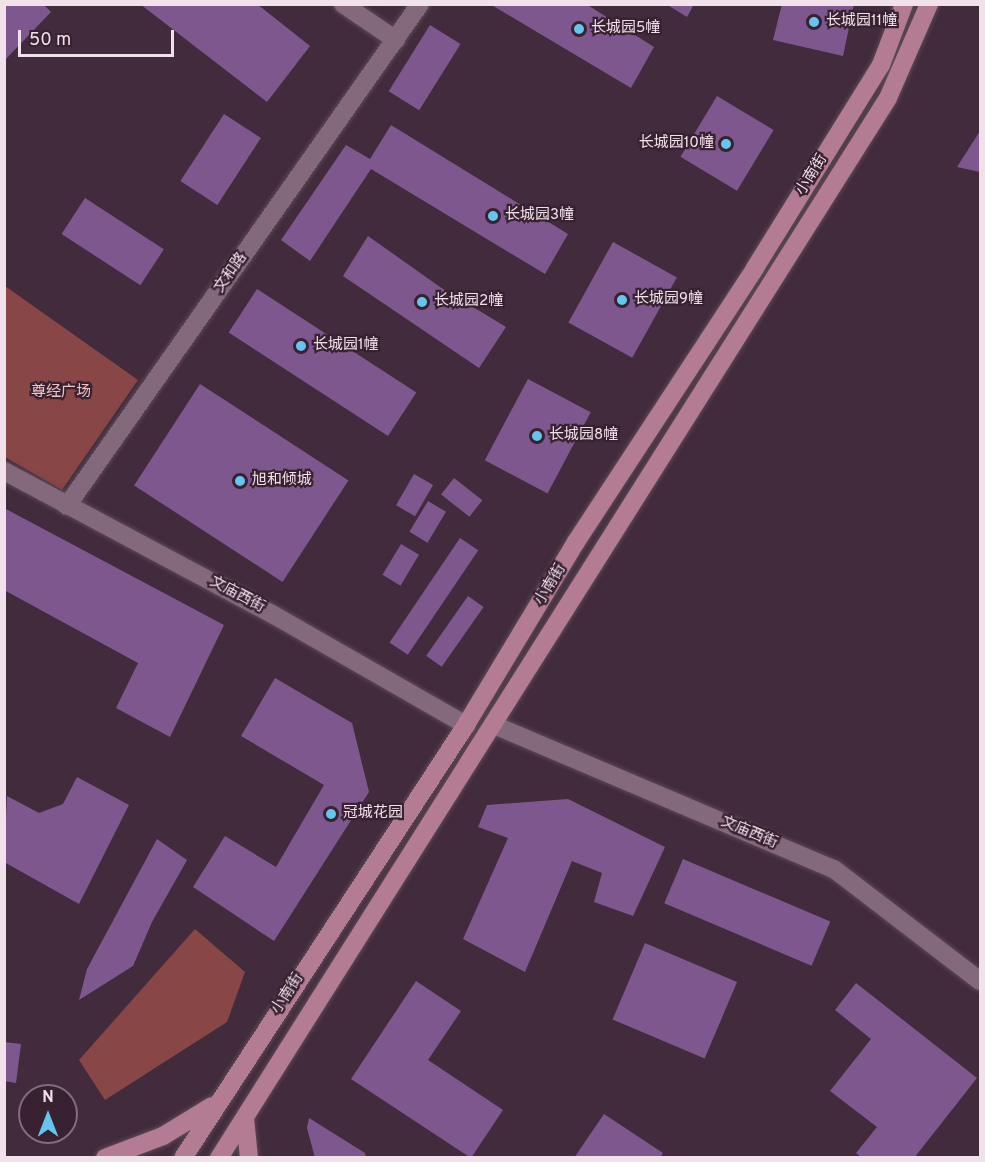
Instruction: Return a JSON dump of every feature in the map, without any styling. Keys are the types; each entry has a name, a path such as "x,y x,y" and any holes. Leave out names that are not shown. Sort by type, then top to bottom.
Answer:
{"main road":[{"name":"小南街","path":"183,1158 216,1104 466,725 576,542 881,65 904,4"},
{"name":"小南街","path":"219,1158 888,98 929,4"},
{"path":"105,1158 163,1136 216,1104"},
{"path":"245,1117 249,1158"}],"street":[{"path":"343,4 396,40"},
{"name":"文和路","path":"67,506 420,4"},
{"name":"文庙西街","path":"4,471 272,614 466,725"},
{"name":"文庙西街","path":"494,725 834,869 981,981"}],"green space":[{"name":"尊经广场","path":"5,286 138,380 62,490 5,457"},
{"path":"195,929 245,972 227,1022 105,1100 79,1060"}],"building":[{"path":"4,4 43,4 51,12 4,61"},
{"path":"140,4 257,4 310,46 267,102"},
{"name":"长城园5幢","path":"490,4 586,4 654,47 631,88"},
{"path":"666,4 694,4 687,17"},
{"name":"长城园11幢","path":"782,4 854,4 843,56 773,40"},
{"path":"430,25 461,44 419,110 389,91"},
{"name":"长城园10幢","path":"717,96 774,130 737,191 680,157"},
{"path":"224,114 261,138 217,205 180,181"},
{"name":"长城园3幢","path":"391,125 568,234 545,274 371,169 310,261 281,240 346,145 370,159"},
{"path":"980,131 980,172 957,167"},
{"path":"85,198 164,249 140,285 62,234"},
{"name":"长城园2幢","path":"368,236 440,287 506,327 479,368 343,276"},
{"name":"长城园9幢","path":"613,242 677,277 632,358 568,322"},
{"name":"长城园1幢","path":"257,289 416,392 388,436 229,333"},
{"name":"长城园8幢","path":"528,379 591,412 547,494 485,460"},
{"name":"旭和倾城","path":"200,384 348,480 283,582 134,485"},
{"path":"414,474 433,485 415,516 396,505"},
{"path":"454,478 482,500 469,517 441,495"},
{"path":"428,501 446,512 427,543 409,532"},
{"path":"4,508 224,625 170,737 116,708 138,663 4,590"},
{"path":"460,538 478,550 408,655 390,642"},
{"path":"401,544 419,555 400,586 382,575"},
{"path":"468,596 484,607 442,667 426,656"},
{"name":"冠城花园","path":"275,678 352,723 369,792 274,941 193,887 225,836 276,867 324,785 241,736"},
{"path":"77,777 129,805 79,904 4,862 7,796 39,813 63,804"},
{"path":"568,799 665,847 633,916 594,902 602,873 572,861 525,972 463,939 508,838 478,827 487,805"},
{"path":"157,839 187,860 152,922 133,966 79,1000 87,969"},
{"path":"683,859 830,922 812,966 664,903"},
{"path":"645,943 737,982 705,1058 613,1019"},
{"path":"416,981 461,1011 428,1060 503,1110 471,1158 351,1079"},
{"path":"856,983 977,1078 914,1158 862,1158 856,1153 877,1127 830,1091 871,1039 835,1010"},
{"path":"4,1042 21,1044 16,1083 4,1081"},
{"path":"604,1114 663,1153 660,1158 574,1158"},
{"path":"309,1118 365,1153 366,1158 315,1158 307,1128"}],"place":[{"name":"长城园11幢","path":"814,22"},
{"name":"长城园5幢","path":"579,29"},
{"name":"长城园10幢","path":"726,144"},
{"name":"长城园3幢","path":"493,216"},
{"name":"长城园9幢","path":"622,300"},
{"name":"长城园2幢","path":"422,302"},
{"name":"长城园1幢","path":"301,346"},
{"name":"长城园8幢","path":"537,436"},
{"name":"旭和倾城","path":"240,481"},
{"name":"冠城花园","path":"331,814"}]}
